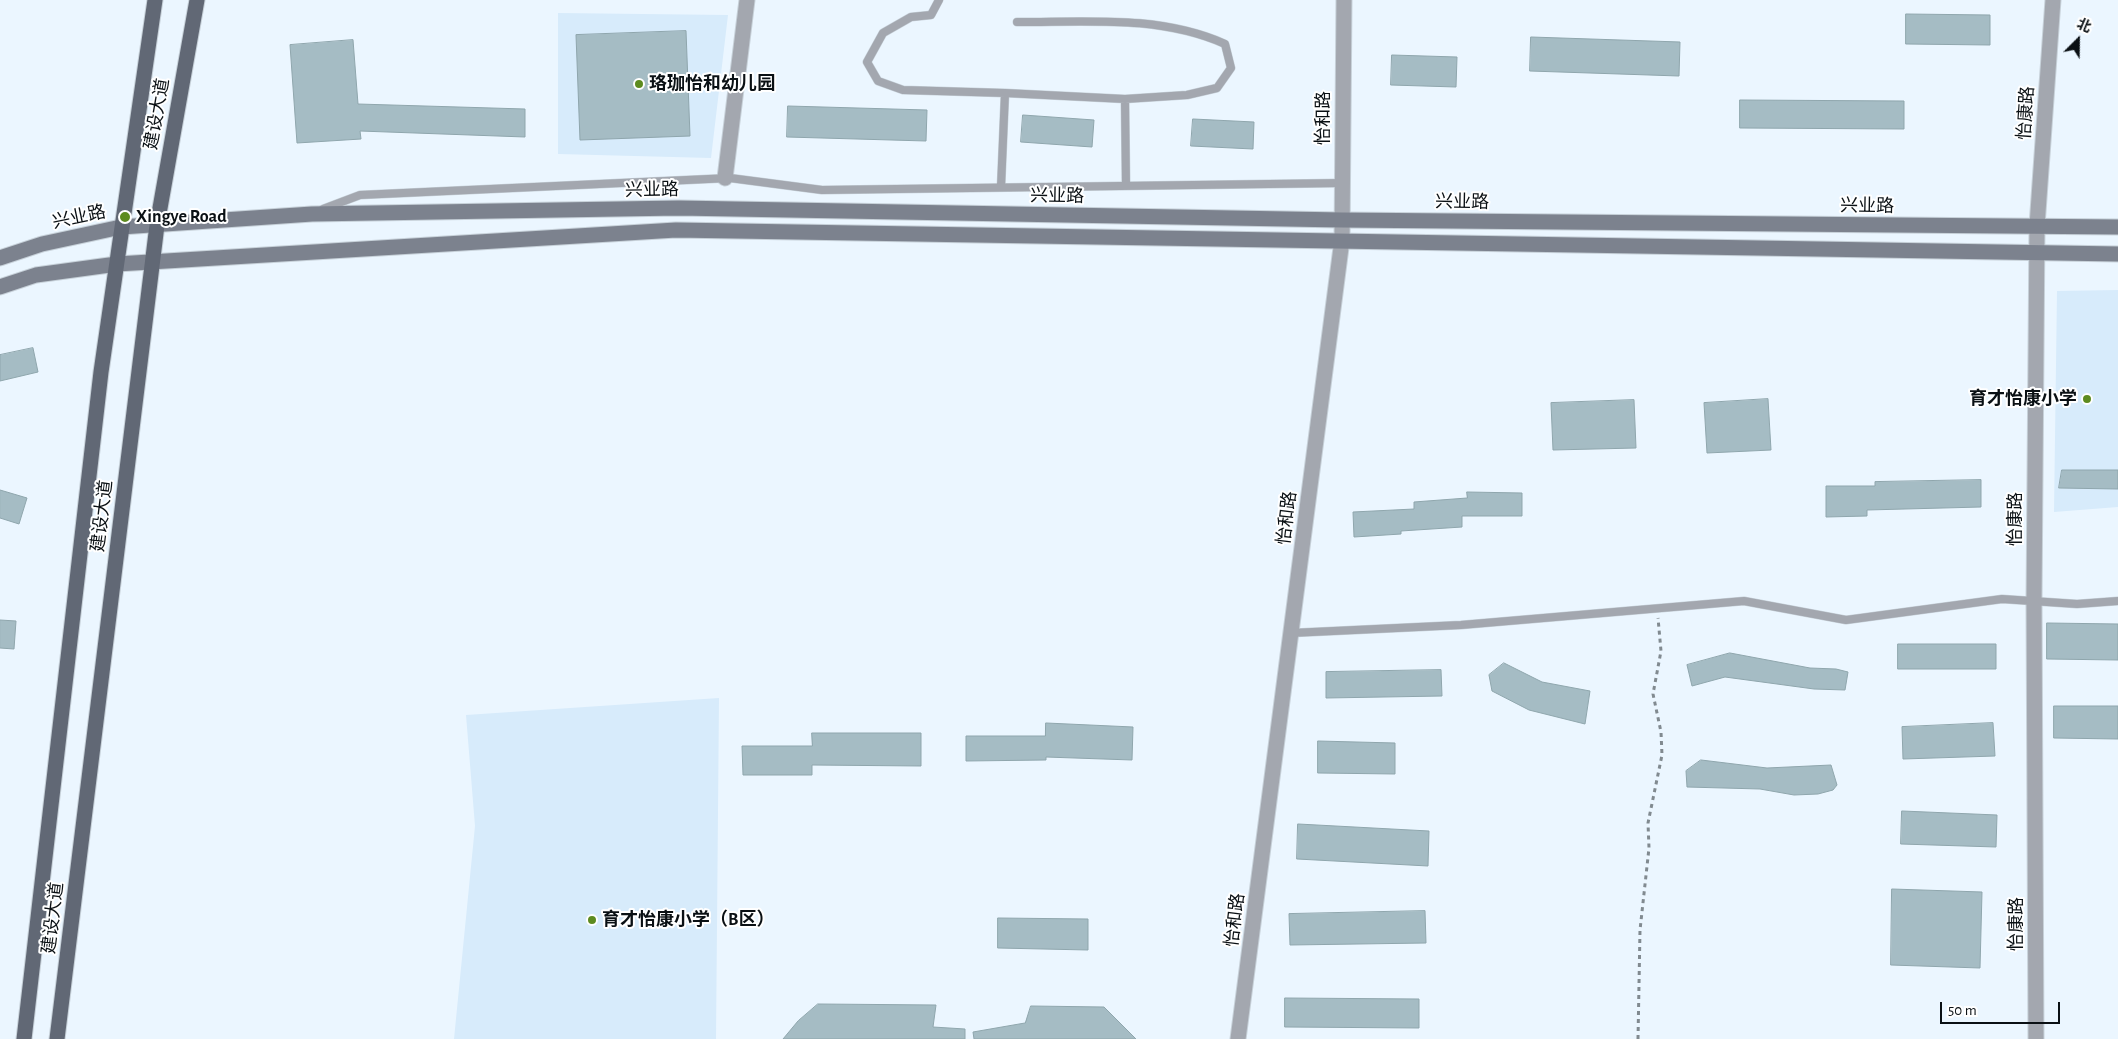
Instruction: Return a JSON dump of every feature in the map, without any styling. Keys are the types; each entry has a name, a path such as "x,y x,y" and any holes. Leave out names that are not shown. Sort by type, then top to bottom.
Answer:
{"main road":[{"name":"建设大道","path":"24,1039 101,372 155,0"},
{"name":"建设大道","path":"57,1039 157,225 197,0"},
{"name":"兴业路","path":"0,258 42,244 121,227 312,214 679,208 1342,220 2118,227"},
{"path":"0,287 36,275 117,264 676,230 2118,254"}],"street":[{"path":"725,178 747,0"},
{"name":"怡和路","path":"1238,1039 1342,240 1344,0"},
{"name":"怡康路","path":"2036,1039 2034,601 2036,254 2053,0"}],"lane":[{"path":"939,0 931,15 911,17 883,33 868,62 878,81 903,90 1126,99 1187,95 1218,88 1231,68 1225,44 1200,33 1148,23 1017,22"},
{"path":"1001,187 1005,93"},
{"path":"1126,99 1126,186"},
{"path":"312,214 360,195 725,178 822,190 1342,183"},
{"path":"1291,632 1461,625 1744,601 1846,620 2002,599 2077,604 2118,601"}],"path":[{"path":"1638,1039 1640,930 1649,848 1648,823 1662,755 1661,732 1653,694 1661,651 1658,607"}],"shaded area":[{"name":"珞珈怡和幼儿园","path":"558,13 728,15 711,158 558,154"},
{"name":"育才怡康小学","path":"2118,290 2118,507 2054,512 2057,291"},
{"name":"育才怡康小学（B区）","path":"719,698 716,1039 454,1039 475,826 466,715"}],"building":[{"path":"1906,14 1990,15 1990,45 1906,44"},
{"path":"686,31 690,136 580,140 576,35"},
{"path":"1531,37 1680,42 1679,76 1530,71"},
{"path":"353,40 358,104 525,109 525,137 360,131 361,139 297,143 290,45"},
{"path":"1392,55 1457,57 1456,87 1391,85"},
{"path":"1740,100 1904,101 1904,129 1740,128"},
{"path":"788,106 927,110 926,141 787,137"},
{"path":"1023,115 1094,120 1092,147 1021,142"},
{"path":"1193,119 1254,122 1253,149 1191,146"},
{"path":"33,348 38,372 0,381 0,355"},
{"path":"1768,399 1771,450 1707,453 1704,403"},
{"path":"1634,400 1636,448 1553,450 1551,403"},
{"path":"2062,470 2118,470 2118,489 2059,488"},
{"path":"1981,480 1981,507 1867,510 1867,516 1826,517 1826,486 1875,486 1875,482"},
{"path":"0,490 27,498 19,524 0,518"},
{"path":"1467,492 1522,493 1522,516 1462,516 1462,527 1401,531 1401,534 1354,537 1353,512 1414,509 1414,502 1467,498"},
{"path":"0,620 16,621 14,649 0,648"},
{"path":"2047,623 2118,624 2118,660 2047,659"},
{"path":"1898,644 1996,644 1996,669 1898,669"},
{"path":"1730,653 1810,668 1836,669 1848,672 1845,690 1814,689 1725,677 1692,686 1687,665"},
{"path":"1504,663 1542,682 1590,691 1585,724 1529,710 1492,691 1489,675"},
{"path":"1441,670 1442,696 1326,698 1326,672"},
{"path":"2054,706 2118,706 2118,739 2054,738"},
{"path":"1046,723 1133,727 1132,760 1046,757 1046,760 966,761 966,736 1045,736"},
{"path":"1993,723 1995,756 1903,759 1902,727"},
{"path":"812,733 921,733 921,766 812,765 812,775 743,775 742,746 812,746"},
{"path":"1318,741 1395,743 1395,774 1318,773"},
{"path":"1701,760 1767,768 1831,765 1837,785 1833,790 1818,794 1794,795 1760,789 1687,787 1686,771"},
{"path":"1902,811 1997,815 1996,847 1901,844"},
{"path":"1298,824 1429,831 1428,866 1297,859"},
{"path":"1892,889 1982,892 1980,968 1891,965"},
{"path":"1425,911 1426,943 1290,945 1289,914"},
{"path":"998,918 1088,919 1088,950 998,948"},
{"path":"1285,998 1419,999 1419,1028 1285,1027"},
{"path":"818,1004 936,1005 933,1027 965,1029 965,1039 783,1039 798,1021"},
{"path":"1031,1006 1104,1007 1136,1039 974,1039 973,1032 1025,1023"}],"place":[{"name":"珞珈怡和幼儿园","path":"639,84"},
{"name":"Xingye Road","path":"125,217"},
{"name":"育才怡康小学","path":"2087,399"},
{"name":"育才怡康小学（B区）","path":"592,920"}]}
